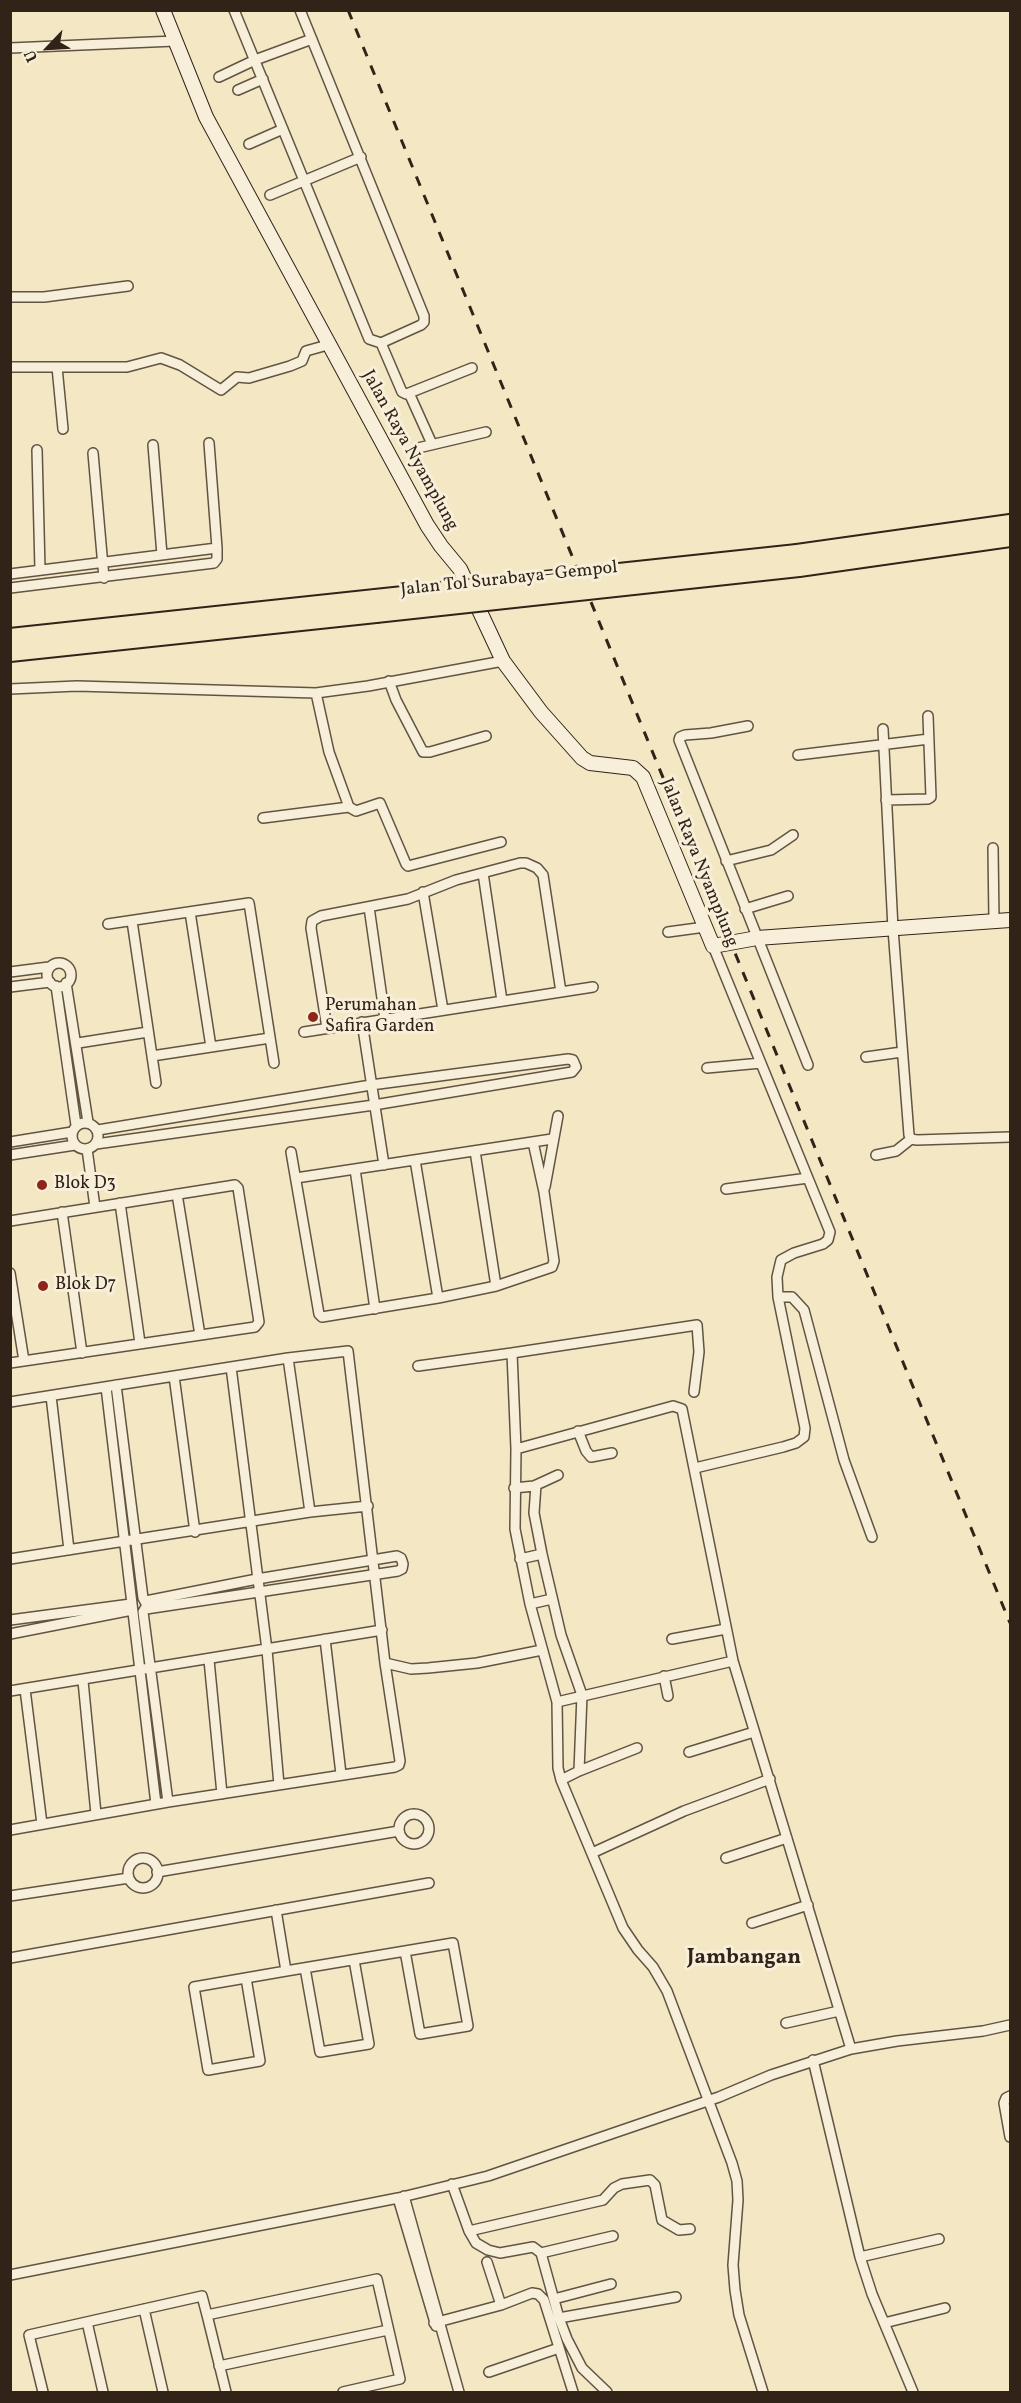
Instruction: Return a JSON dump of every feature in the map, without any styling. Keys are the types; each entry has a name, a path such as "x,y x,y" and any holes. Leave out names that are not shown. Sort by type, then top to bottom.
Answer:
{"highway":[{"name":"Jalan Tol Surabaya–Gempol","path":"798,560 1011,523"},
{"name":"Jalan Tol Surabaya–Gempol","path":"10,653 376,606 1011,538"},
{"name":"Jalan Tol Surabaya–Gempol","path":"10,637 376,606"}],"street":[{"name":"Jalan Raya Nyamplung","path":"163,10 196,95 434,536 460,569 503,661 541,711 582,758 590,763 633,768 643,777 828,1225 829,1237 820,1246 795,1253 782,1260 778,1271 778,1297"},
{"path":"234,10 369,339 381,343 421,325 424,319 361,157 300,10"},
{"path":"219,77 313,40"},
{"path":"10,48 175,41"},
{"path":"238,90 262,78"},
{"path":"249,144 283,129"},
{"path":"270,195 361,157"},
{"path":"10,297 44,297 128,286"},
{"path":"381,343 402,392 406,394 472,368"},
{"path":"10,367 127,367 161,358 180,365 220,390 236,378 249,378 290,366 302,361 306,351 331,344"},
{"path":"57,367 63,429"},
{"path":"409,393 432,444"},
{"path":"418,448 486,432"},
{"path":"10,588 212,563 217,559 217,548 209,444"},
{"path":"153,445 162,555"},
{"path":"37,450 40,570"},
{"path":"93,453 104,578"},
{"path":"10,574 217,548"},
{"path":"10,689 76,686 316,693 368,686 503,661"},
{"path":"388,682 423,752 486,736"},
{"path":"316,693 329,752 349,807"},
{"path":"886,800 928,800 931,797 928,716"},
{"path":"748,726 679,738 808,1065"},
{"path":"884,729 893,928 908,1133 912,1139"},
{"path":"798,755 929,739"},
{"path":"263,818 349,807 356,811 377,803 382,805 407,866 501,842"},
{"path":"726,861 771,850 793,835"},
{"path":"993,848 994,921"},
{"path":"327,1028 311,924 321,916 408,899 483,873 524,863 539,870 543,875 561,992"},
{"path":"483,873 502,1001"},
{"path":"423,892 443,1010"},
{"path":"745,909 788,896"},
{"path":"108,924 249,903 274,1063"},
{"path":"369,907 386,1019"},
{"path":"190,912 211,1047"},
{"path":"713,946 757,938 1011,920"},
{"path":"132,921 156,1083"},
{"path":"668,932 705,927"},
{"path":"10,972 49,967 59,963 68,967 70,979 66,983 10,987"},
{"path":"49,967 47,977 53,984 75,1145"},
{"path":"66,983 78,1043 88,1122 98,1130 99,1137 96,1144"},
{"path":"304,1032 593,987"},
{"path":"362,1022 384,1165"},
{"path":"78,1043 148,1032"},
{"path":"152,1056 270,1038"},
{"path":"866,1057 902,1052"},
{"path":"10,1155 75,1145 87,1149 96,1144 374,1105 572,1072 576,1067 573,1060 568,1059 371,1085 98,1130"},
{"path":"706,1068 761,1063"},
{"path":"544,1192 558,1116"},
{"path":"10,1142 74,1128 88,1122"},
{"path":"876,1155 896,1151 912,1139 1011,1137"},
{"path":"296,1178 552,1139"},
{"path":"291,1152 320,1317 496,1286 518,1280 554,1265 544,1192 533,1142"},
{"path":"87,1149 95,1207"},
{"path":"475,1151 496,1286"},
{"path":"415,1160 438,1298"},
{"path":"355,1169 375,1309"},
{"path":"726,1189 808,1178"},
{"path":"10,1221 235,1185 258,1324 255,1327 10,1363"},
{"path":"177,1194 200,1335"},
{"path":"120,1203 140,1343"},
{"path":"62,1212 82,1353"},
{"path":"10,1273 24,1361"},
{"path":"695,1468 802,1441 805,1428 778,1297 792,1297 804,1310 844,1460 872,1537"},
{"path":"418,1366 691,1325 698,1326 699,1352 694,1392"},
{"path":"10,1402 288,1358 345,1350 350,1353 385,1663 399,1765 10,1830"},
{"path":"512,1353 516,1449 514,1488 547,1600 580,1695 571,1775 602,1849 623,1928 668,1991 718,2097 737,2181 738,2200 733,2265 735,2290 739,2315 763,2392"},
{"path":"288,1358 310,1512"},
{"path":"231,1367 256,1579 267,1650 279,1785"},
{"path":"174,1376 195,1532"},
{"path":"116,1385 135,1540 140,1671 156,1804"},
{"path":"106,1387 123,1542 151,1670 168,1802"},
{"path":"51,1396 69,1550"},
{"path":"516,1449 673,1406 683,1413 733,1661 850,2049"},
{"path":"578,1431 591,1457 612,1453"},
{"path":"514,1488 532,1486 558,1474"},
{"path":"532,1486 534,1504 527,1527 533,1556 530,1604 542,1650 562,1701 558,1768 571,1775"},
{"path":"11,1557 195,1532 310,1512 368,1506"},
{"path":"375,1560 256,1579 138,1606 16,1633 14,1619 138,1606 258,1592 400,1570 403,1564 398,1556 375,1560"},
{"path":"530,1604 547,1600"},
{"path":"672,1639 726,1629"},
{"path":"10,1692 382,1630"},
{"path":"325,1639 341,1774"},
{"path":"385,1663 402,1668 428,1668 477,1663 542,1650"},
{"path":"209,1660 222,1794"},
{"path":"562,1701 733,1661"},
{"path":"664,1676 668,1696"},
{"path":"83,1681 96,1814"},
{"path":"25,1689 42,1824"},
{"path":"146,1723 157,1721"},
{"path":"689,1752 754,1732"},
{"path":"571,1775 638,1748"},
{"path":"602,1849 675,1815 770,1779"},
{"path":"157,1872 399,1831"},
{"path":"726,1858 788,1838"},
{"path":"136,1860 150,1860 155,1865 157,1878 149,1887 137,1887 129,1878 130,1864 136,1860"},
{"path":"10,1896 129,1878"},
{"path":"10,1958 429,1883"},
{"path":"752,1923 808,1905"},
{"path":"276,1910 286,1971"},
{"path":"246,1978 260,2061 208,2070 194,1987 286,1971 354,1960 405,1951 453,1943 468,2026 420,2034 405,1951"},
{"path":"305,1968 320,2052 359,2046 369,2044 354,1960"},
{"path":"786,2023 839,2011"},
{"path":"10,2275 401,2197 523,2166 718,2097 813,2060 850,2049 983,2031 1011,2025"},
{"path":"813,2060 860,2257 913,2392"},
{"path":"1011,2096 1006,2098 1004,2103 1011,2137"},
{"path":"469,2231 603,2200 612,2189 622,2184 650,2180 655,2186 662,2220 679,2230 690,2229"},
{"path":"452,2184 469,2231 476,2243 489,2250 508,2252 533,2247 541,2253 559,2318 582,2368 607,2392"},
{"path":"401,2197 459,2392"},
{"path":"541,2253 613,2236"},
{"path":"860,2257 939,2239"},
{"path":"487,2262 501,2305"},
{"path":"207,2315 377,2279 400,2379 343,2392"},
{"path":"554,2299 611,2284"},
{"path":"438,2325 532,2293 538,2294 544,2300 573,2392"},
{"path":"43,2392 29,2335 202,2296 226,2392"},
{"path":"559,2318 676,2297"},
{"path":"884,2323 945,2308"},
{"path":"144,2309 163,2392"},
{"path":"87,2322 104,2392"},
{"path":"219,2366 388,2330"},
{"path":"489,2372 559,2348"}],"railway":[{"path":"348,10 1010,1623"}],"place":[{"name":"Perumahan Safira Garden","path":"313,1017"},
{"name":"Blok D3","path":"42,1185"},
{"name":"Blok D7","path":"43,1286"}],"district":[{"name":"Jambangan","path":"744,1959"}]}
